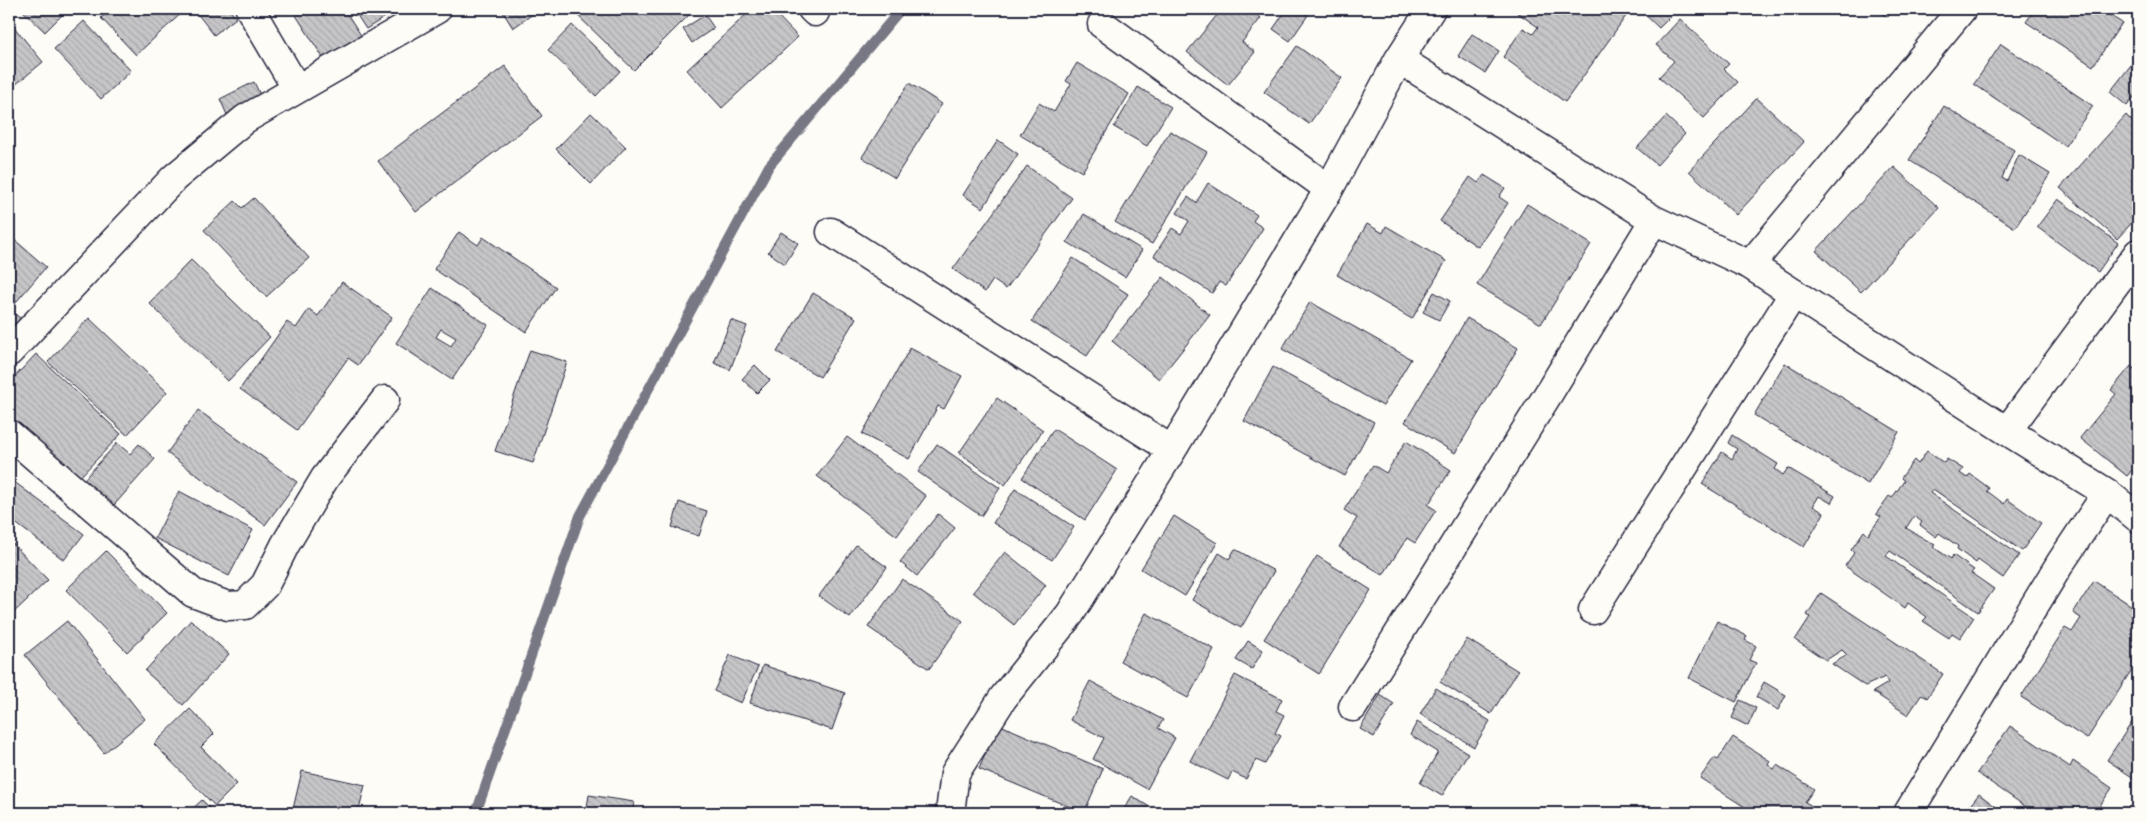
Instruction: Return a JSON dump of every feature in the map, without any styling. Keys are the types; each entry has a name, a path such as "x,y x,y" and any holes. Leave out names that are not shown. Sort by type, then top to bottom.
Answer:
{"street":[{"path":"250,9 291,79 295,90"},
{"path":"9,352 174,178 244,119 437,9"},
{"path":"950,813 955,773 1003,698 1070,614 1172,450 1329,189 1399,59 1431,9"},
{"path":"1750,265 1962,9"},
{"path":"1102,24 1329,189"},
{"path":"1399,59 1654,220 1750,265 2107,493 2138,518"},
{"path":"1353,707 1547,396 1654,220"},
{"path":"831,232 1172,450"},
{"path":"2007,430 2138,253"},
{"path":"1592,610 1794,293"},
{"path":"9,434 97,508 193,594 228,606 245,605 265,585 284,545 325,478 385,400"},
{"path":"1908,813 2061,562 2107,493"}],"building":[{"path":"21,9 68,9 45,32"},
{"path":"111,9 186,9 136,55 101,18"},
{"path":"200,9 229,9 236,18 214,35 196,12"},
{"path":"292,9 344,9 364,40 327,64"},
{"path":"353,9 398,9 366,29"},
{"path":"501,9 540,9 513,28"},
{"path":"571,9 686,9 691,13 634,70"},
{"path":"752,9 771,9 798,37 722,108 687,70"},
{"path":"1222,9 1249,9 1261,18 1242,42 1255,52 1228,85 1187,52"},
{"path":"1287,9 1298,9 1308,15 1290,41 1273,29"},
{"path":"1512,9 1617,9 1626,16 1565,102 1503,57 1523,28 1533,34 1538,27"},
{"path":"1639,9 1678,9 1659,28"},
{"path":"1874,9 1893,9 1888,17"},
{"path":"2035,9 2100,9 2122,23 2093,66 2026,22"},
{"path":"705,15 714,28 692,43 683,29"},
{"path":"1680,19 1729,64 1724,69 1738,82 1704,118 1659,77 1674,61 1656,45"},
{"path":"9,21 43,62 9,90"},
{"path":"84,21 131,71 101,99 54,49"},
{"path":"572,25 620,71 596,96 548,50"},
{"path":"1472,34 1499,51 1485,73 1458,56"},
{"path":"2001,44 2093,106 2065,146 1974,84"},
{"path":"1297,46 1342,78 1309,124 1264,92"},
{"path":"2138,56 2138,92 2127,106 2110,92"},
{"path":"1077,63 1129,94 1082,172 1020,135 1039,103 1054,112 1071,84 1066,81"},
{"path":"505,66 542,116 416,212 378,161"},
{"path":"254,82 263,101 228,117 220,99"},
{"path":"909,83 942,104 895,178 862,157"},
{"path":"1138,87 1171,107 1147,146 1114,127"},
{"path":"1757,98 1804,142 1736,215 1689,171"},
{"path":"1944,106 2014,150 2002,178 2007,181 2019,155 2050,174 2015,228 1909,160"},
{"path":"591,113 626,147 591,184 556,149"},
{"path":"2126,115 2138,127 2138,216 2117,239 2060,188"},
{"path":"1666,116 1685,134 1657,165 1637,148"},
{"path":"1170,131 1207,152 1152,244 1115,222"},
{"path":"998,140 1018,154 983,208 963,195"},
{"path":"1027,166 1072,198 1006,289 993,280 985,292 953,269"},
{"path":"1894,167 1939,208 1861,292 1816,251"},
{"path":"1484,175 1505,188 1499,197 1508,203 1478,247 1440,221 1470,177 1478,183"},
{"path":"1208,183 1257,215 1253,221 1263,228 1226,286 1219,282 1212,293 1154,256 1172,228 1181,234 1189,221 1177,213 1188,197 1196,203"},
{"path":"254,198 309,258 266,297 204,230 235,201 242,208"},
{"path":"2058,199 2118,243 2098,272 2037,227"},
{"path":"1527,204 1591,244 1541,324 1477,285"},
{"path":"1084,214 1142,250 1125,277 1067,242"},
{"path":"1367,224 1383,233 1386,226 1446,261 1412,319 1337,275"},
{"path":"459,232 478,245 483,237 556,287 526,332 434,269"},
{"path":"781,232 798,243 785,264 768,252"},
{"path":"9,235 46,267 11,308 9,306"},
{"path":"1073,258 1128,294 1087,356 1032,321"},
{"path":"191,260 270,337 228,381 149,303"},
{"path":"1163,277 1210,315 1159,379 1112,341"},
{"path":"342,282 392,317 358,365 348,358 297,430 240,389 287,322 296,328 309,309 318,316"},
{"path":"432,288 488,325 452,380 396,343","holes":["441,329 456,338 451,346 436,337"]},
{"path":"1434,292 1450,301 1439,320 1423,312"},
{"path":"813,293 856,318 820,377 777,352"},
{"path":"1310,302 1411,359 1383,406 1282,349"},
{"path":"9,308 23,321 12,332 9,329"},
{"path":"89,318 167,392 127,435 48,362"},
{"path":"1467,318 1518,348 1455,453 1405,422"},
{"path":"731,320 747,326 730,370 714,363"},
{"path":"910,348 962,376 944,409 938,406 909,459 862,434"},
{"path":"530,350 567,362 533,463 495,451"},
{"path":"36,354 121,434 76,481 9,418 9,383"},
{"path":"1785,363 1899,432 1868,484 1754,415"},
{"path":"2138,364 2138,463 2127,476 2080,438 2116,394 2111,390 2131,366 2134,369"},
{"path":"755,365 770,380 757,393 742,379"},
{"path":"1273,367 1374,422 1345,476 1244,421"},
{"path":"997,398 1043,430 1005,485 959,453"},
{"path":"198,410 297,482 265,525 167,453"},
{"path":"1054,429 1117,470 1085,520 1022,478"},
{"path":"1732,435 1778,464 1775,469 1783,475 1788,468 1835,496 1831,503 1819,496 1813,506 1824,513 1804,547 1702,484 1722,452 1732,459 1737,449 1728,443"},
{"path":"847,437 926,496 897,536 817,476"},
{"path":"1406,441 1451,470 1428,505 1436,510 1415,543 1407,538 1383,575 1339,547 1357,518 1344,510 1373,465 1386,473"},
{"path":"117,443 130,454 139,444 155,459 108,512 78,486"},
{"path":"937,444 1000,488 981,516 918,472"},
{"path":"1927,451 1944,463 1947,459 1963,469 1960,473 1967,478 1970,474 1989,488 1987,491 2004,504 2007,499 2041,523 2022,551 1933,489 1930,493 2019,555 2003,578 1978,560 1976,563 1957,549 1958,546 1939,533 1936,537 1920,525 1922,522 1914,516 1906,528 1935,545 1933,547 1951,559 1953,555 1974,570 1971,573 1994,589 1978,612 1890,551 1886,556 1974,617 1960,638 1952,633 1949,638 1923,621 1927,617 1908,603 1905,608 1845,566 1854,553 1851,550 1864,531 1868,535 1881,517 1876,514 1889,496 1892,498 1904,481 1901,478 1914,460 1918,464"},
{"path":"9,478 84,534 64,560 9,518"},
{"path":"1015,489 1074,527 1052,560 993,523"},
{"path":"179,491 253,530 229,576 155,538"},
{"path":"679,502 707,511 699,536 672,527"},
{"path":"938,514 955,528 917,576 900,562"},
{"path":"1174,516 1217,543 1185,596 1141,569"},
{"path":"9,540 48,580 9,617"},
{"path":"856,545 887,567 850,618 819,596"},
{"path":"1235,549 1274,571 1241,628 1192,600 1219,553 1229,559"},
{"path":"106,551 167,613 127,652 66,590"},
{"path":"1005,552 1046,585 1014,625 973,592"},
{"path":"1317,556 1371,590 1319,674 1264,639"},
{"path":"902,579 963,621 929,669 868,627"},
{"path":"2094,581 2138,610 2138,660 2087,739 2021,697 2065,628 2072,632 2081,618 2073,613"},
{"path":"1821,593 1943,674 1927,698 1922,694 1908,715 1873,692 1888,683 1885,677 1865,686 1832,664 1847,655 1842,650 1826,660 1795,640 1810,617 1807,615"},
{"path":"1146,613 1214,649 1188,698 1120,661"},
{"path":"191,620 229,654 183,705 145,671"},
{"path":"67,621 145,719 104,753 25,655"},
{"path":"1717,621 1747,636 1745,640 1756,646 1749,660 1756,663 1736,702 1689,678"},
{"path":"1467,639 1518,671 1491,714 1440,682"},
{"path":"1248,641 1263,650 1252,669 1236,660"},
{"path":"730,655 758,667 741,703 714,691"},
{"path":"763,665 845,693 832,730 750,703"},
{"path":"1235,675 1282,699 1276,711 1284,715 1275,733 1281,736 1265,764 1256,760 1246,779 1232,772 1228,780 1190,761"},
{"path":"1090,681 1163,720 1158,728 1175,738 1147,789 1093,759 1104,738 1070,720"},
{"path":"1764,682 1786,695 1778,710 1756,697"},
{"path":"1436,688 1490,721 1474,747 1420,714"},
{"path":"1380,695 1394,704 1374,737 1360,729"},
{"path":"1740,700 1756,708 1748,726 1732,718"},
{"path":"190,709 214,734 201,747 237,784 215,806 154,744"},
{"path":"2138,713 2138,781 2107,760"},
{"path":"1417,722 1468,753 1442,796 1420,783 1438,752 1410,735"},
{"path":"998,724 1103,769 1084,813 979,769"},
{"path":"2010,726 2070,767 2073,761 2112,788 2095,813 2035,813 1977,773"},
{"path":"1733,737 1770,761 1768,765 1774,769 1777,765 1814,789 1805,802 1812,806 1807,813 1754,813 1700,778 1714,758 1718,760"},
{"path":"302,771 365,785 358,813 292,813"},
{"path":"1979,794 2004,813 1964,813"},
{"path":"589,795 634,802 633,813 586,813"},
{"path":"1132,796 1148,806 1143,813 1130,813 1124,809"},
{"path":"202,800 213,811 211,813 188,813"}],"waterway":[{"path":"476,813 580,516 769,166 901,9"}]}
